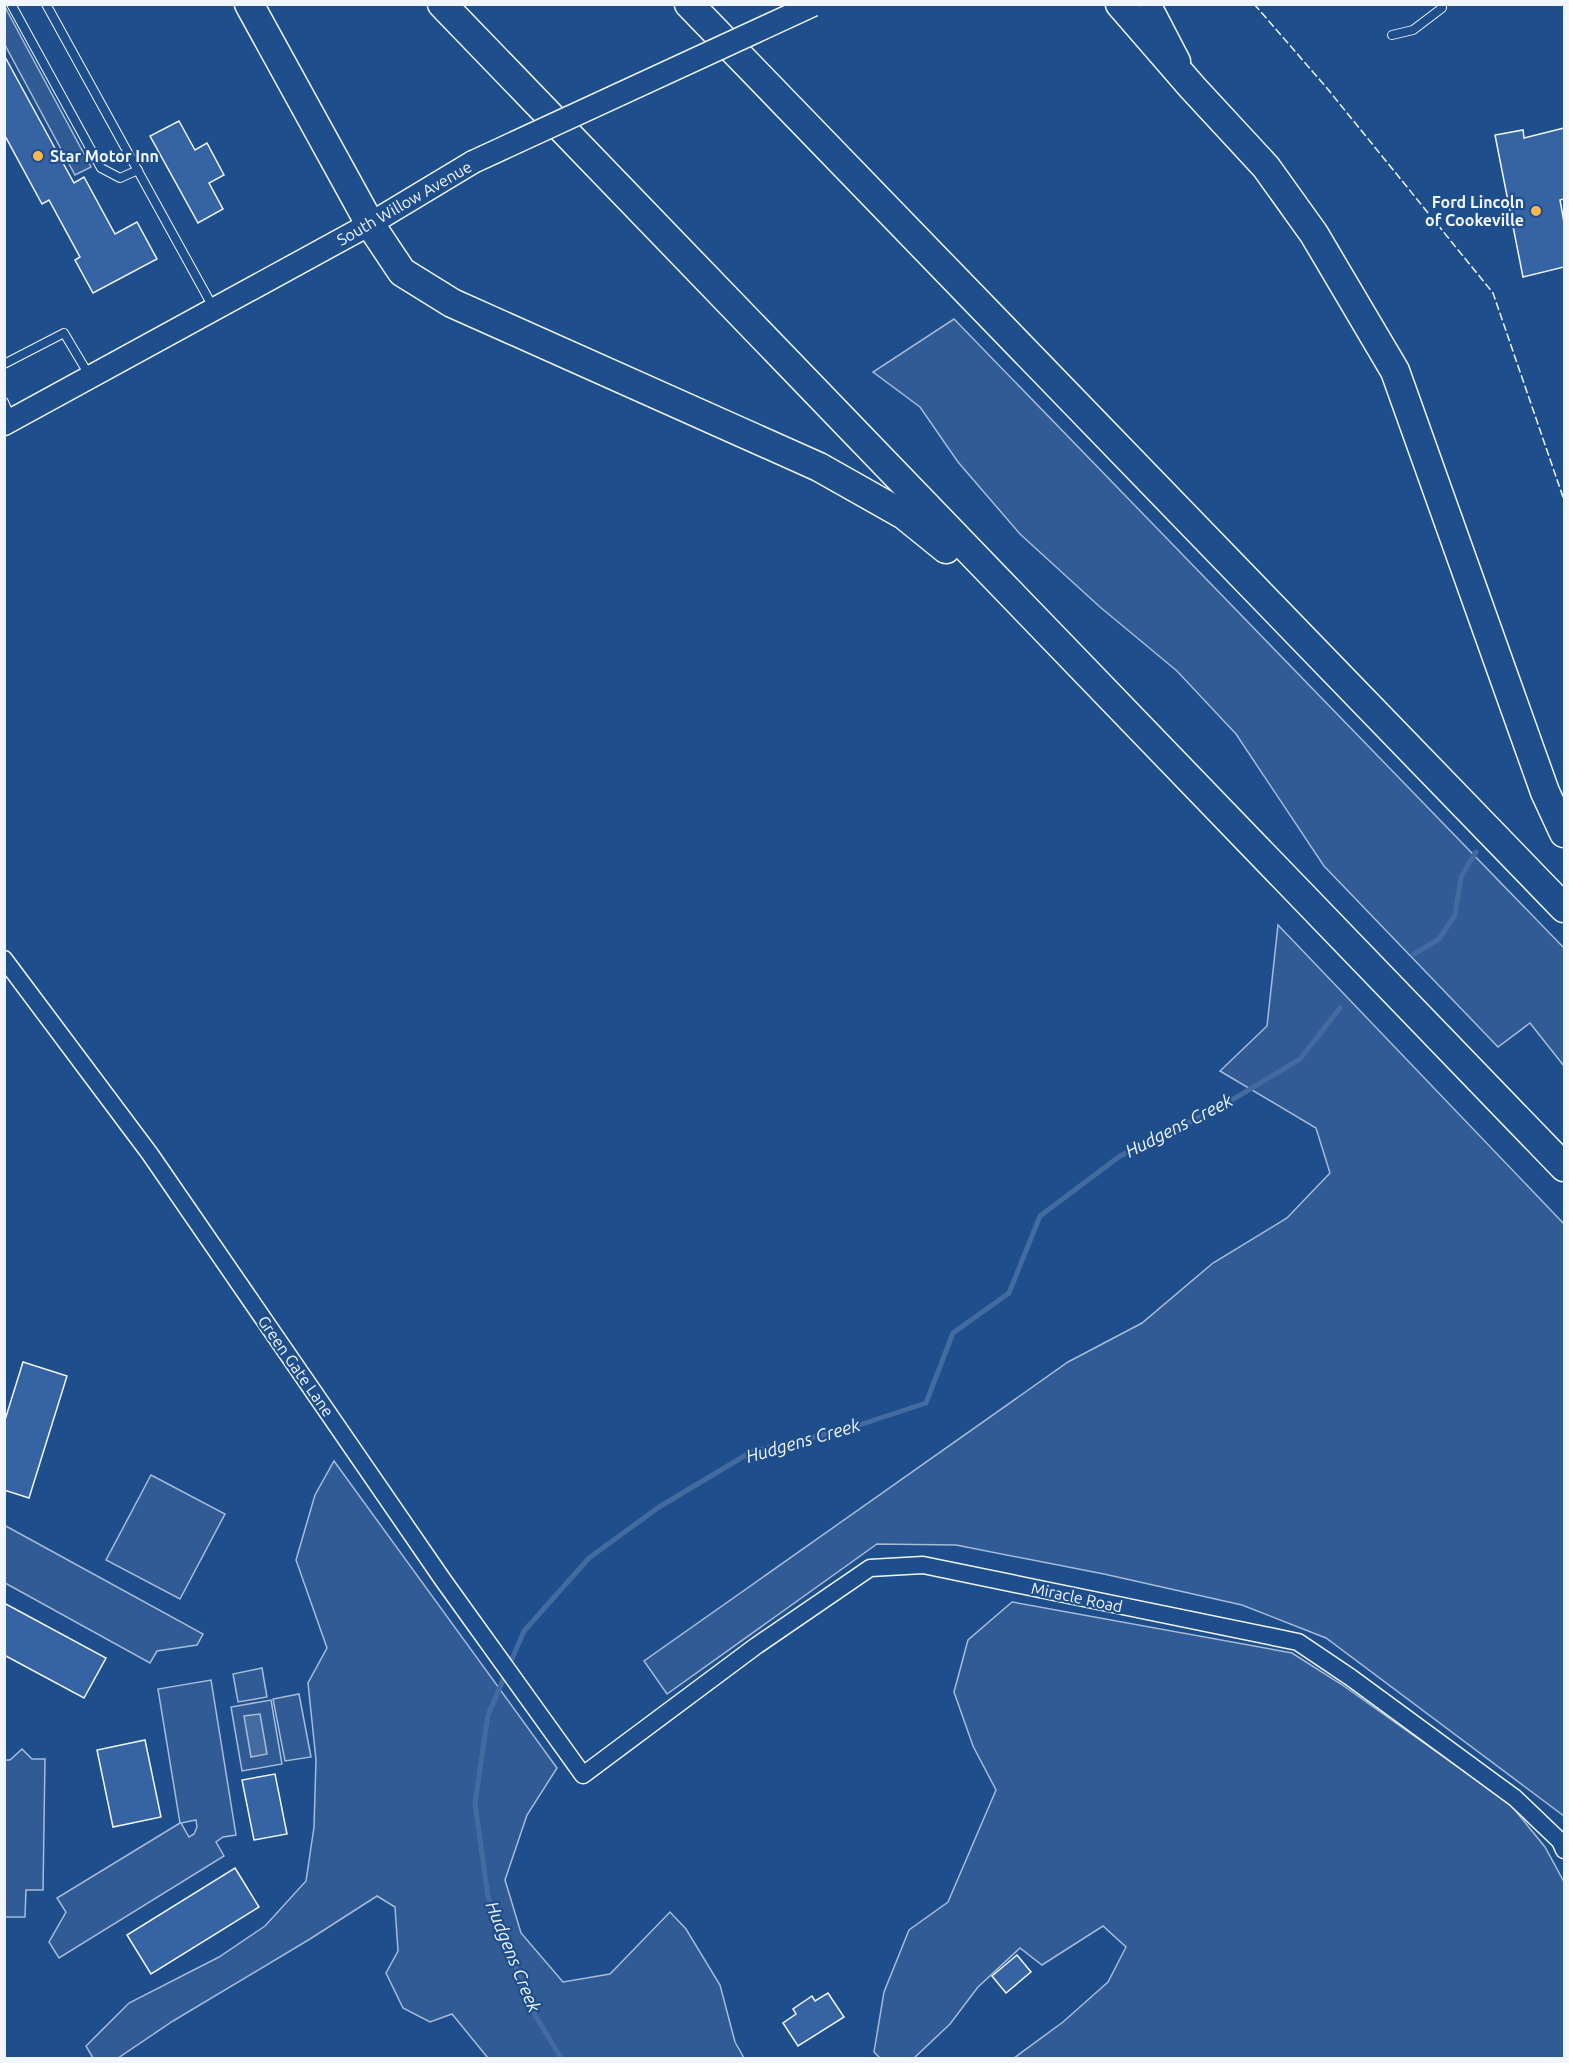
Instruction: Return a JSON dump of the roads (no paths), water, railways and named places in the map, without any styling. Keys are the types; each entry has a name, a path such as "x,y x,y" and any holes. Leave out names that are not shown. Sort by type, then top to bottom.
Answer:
{"highway":[{"path":"249,4 370,224 402,272 452,303 819,467 904,515 1052,636"},
{"path":"442,4 1564,1167"},
{"path":"689,4 1564,908"},
{"path":"1120,4 1266,167 1314,234 1395,370 1545,792 1564,833"}],"main road":[{"path":"1152,4 1152,9 1192,87"},
{"name":"South Willow Avenue","path":"7,416 90,378 215,310 370,224 473,162 814,5"}],"street":[{"name":"Green Gate Lane","path":"4,959 150,1154 443,1580 583,1775"},
{"name":"Miracle Road","path":"583,1775 756,1646 870,1568 923,1565 1298,1642 1424,1730 1515,1798 1560,1841 1564,1850"}],"lane":[{"path":"11,4 101,168 120,178 138,170"},
{"path":"46,4 215,310"},
{"path":"1392,35 1413,30 1442,8 1442,4"},
{"path":"4,364 64,333 90,378"}],"waterway":[{"path":"1414,954 1439,939 1455,915 1461,877 1476,852"},
{"name":"Hudgens Creek","path":"561,2058 535,2015 488,1897 475,1803 488,1715 524,1631 589,1558 659,1507 751,1452 847,1429 926,1403 953,1333 1009,1293 1040,1216 1120,1156 1222,1106 1300,1059 1340,1008"}],"place":[{"name":"Star Motor Inn","path":"38,156"},
{"name":"Ford Lincoln of Cookeville","path":"1536,211"}]}
